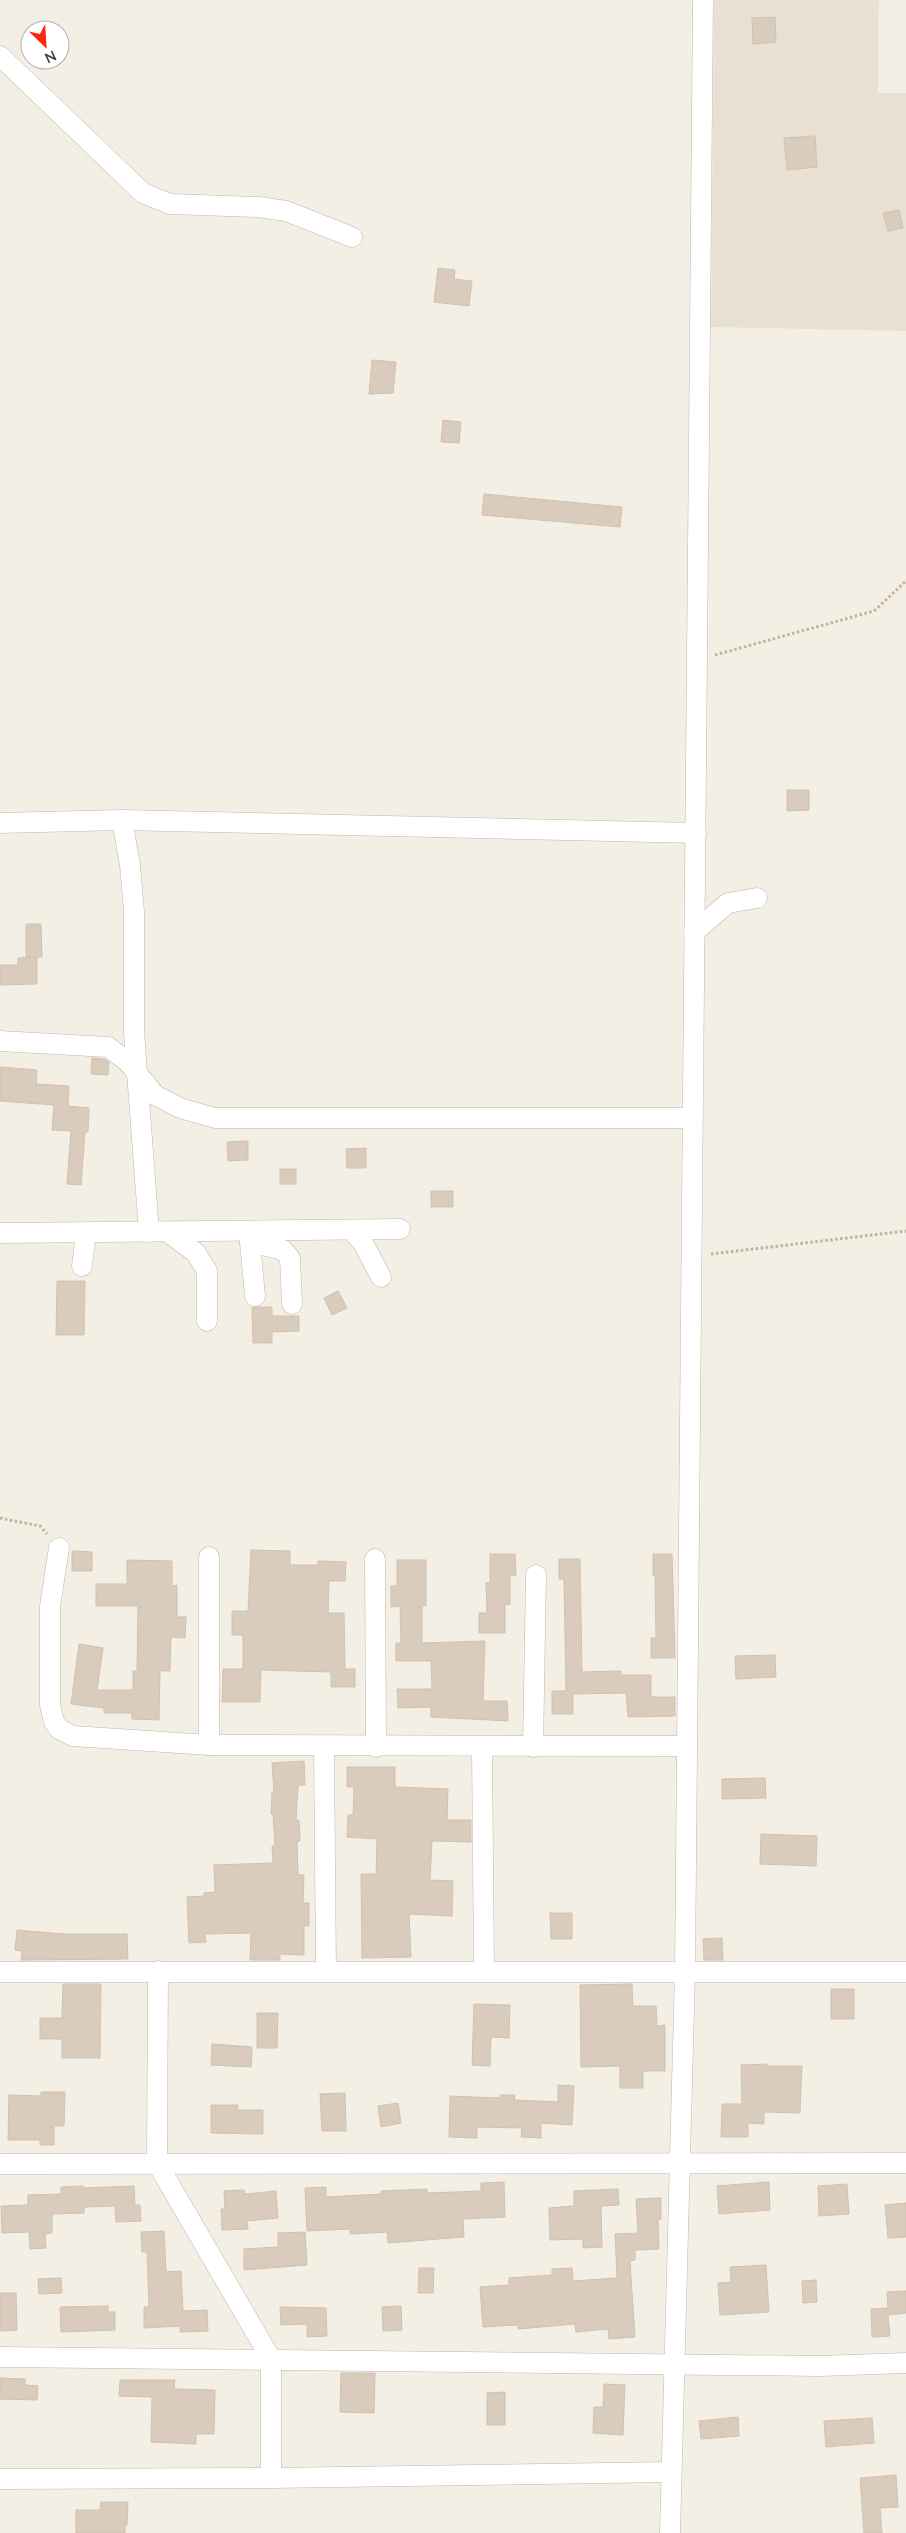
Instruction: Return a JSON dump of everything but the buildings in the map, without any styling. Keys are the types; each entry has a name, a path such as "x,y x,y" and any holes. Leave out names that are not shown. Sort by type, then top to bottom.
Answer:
{"street":[{"path":"670,2533 685,1971 691,1118 696,833 703,0"},
{"path":"0,56 144,192 170,204 259,207 286,211 352,237"},
{"path":"0,823 122,820 696,833"},
{"path":"122,820 130,865 134,912 133,1001 136,1072 158,1232"},
{"path":"694,932 728,902 758,898"},
{"path":"0,1041 108,1047 127,1061 155,1095 180,1108 215,1118 691,1118"},
{"path":"0,1233 158,1232 250,1236 400,1229"},
{"path":"352,1230 364,1243 381,1277"},
{"path":"82,1266 86,1232"},
{"path":"158,1232 196,1253 206,1271 207,1321"},
{"path":"250,1236 255,1296"},
{"path":"250,1236 283,1250 290,1258 292,1304"},
{"path":"59,1548 50,1606 50,1706 54,1722 59,1728 73,1736 209,1745 324,1747 686,1746"},
{"path":"209,1557 209,1745"},
{"path":"375,1559 376,1747"},
{"path":"533,1747 536,1575"},
{"path":"324,1747 326,1971"},
{"path":"482,1747 484,1971"},
{"path":"158,1971 157,2163 271,2359 271,2478"},
{"path":"0,1972 906,1972"},
{"path":"0,2164 680,2162 818,2165 906,2164"},
{"path":"0,2356 820,2366 906,2363"},
{"path":"0,2479 271,2478 671,2472"}],"path":[{"path":"696,660 874,611 906,581"},
{"path":"690,1256 906,1231"},
{"path":"1,1518 40,1526 59,1548"}],"shaded area":[{"path":"714,0 879,0 878,93 906,93 906,331 711,327"}]}
